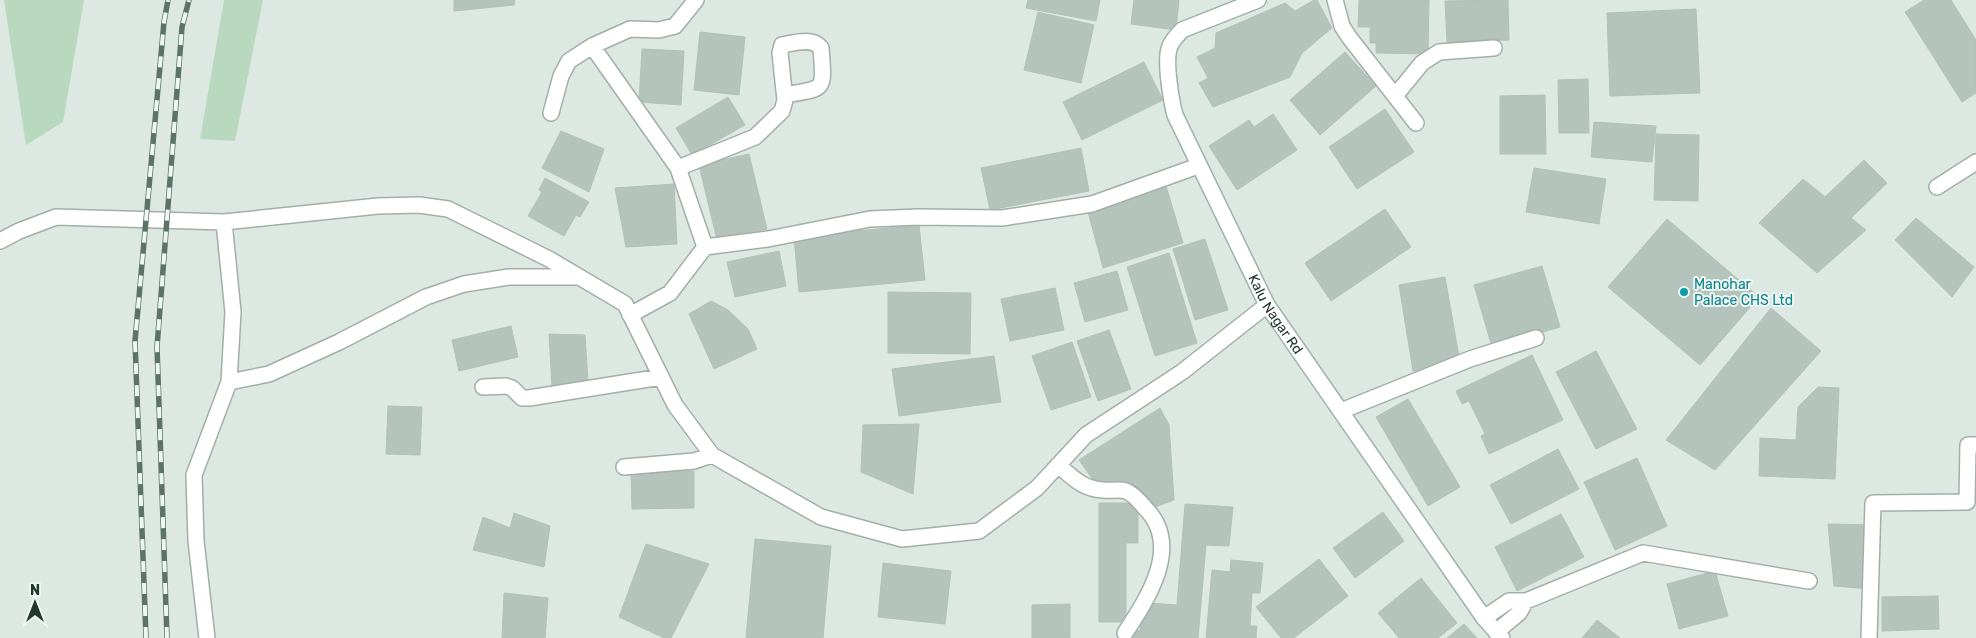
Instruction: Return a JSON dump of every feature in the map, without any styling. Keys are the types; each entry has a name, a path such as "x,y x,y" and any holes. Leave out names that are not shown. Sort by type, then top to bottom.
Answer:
{"street":[{"path":"551,113 561,76 569,61 592,46 630,29 658,30 675,26 696,0"},
{"name":"Kalu Nagar Rd","path":"1258,0 1182,30 1174,39 1168,50 1170,95 1175,115 1198,166 1267,305 1484,618 1499,635"},
{"path":"1335,0 1342,26 1416,123"},
{"path":"592,46 678,168 704,247"},
{"path":"1395,96 1422,63 1439,52 1494,48"},
{"path":"678,168 755,138 782,112 785,95"},
{"path":"1937,187 1976,162"},
{"path":"630,315 670,293 704,247 768,239 870,219 918,217 1002,218 1092,204 1198,166"},
{"path":"0,241 19,231 56,217 224,222 378,206 419,205 448,209 549,259 625,304 675,405 712,455 821,517 902,539 979,531 1037,488 1086,435 1182,372 1267,305"},
{"path":"207,638 196,541 194,475 229,382 234,312 224,222"},
{"path":"229,382 269,374 339,342 426,296 464,284 509,277 580,277"},
{"path":"1341,411 1470,359 1536,338"},
{"path":"483,387 506,386 512,388 522,398 529,398 661,378"},
{"path":"1869,638 1873,503 1967,502 1968,445 1976,445"},
{"path":"624,467 694,461 712,455"},
{"path":"1058,465 1084,487 1126,491 1134,496 1152,515 1160,530 1161,550 1157,577 1147,600 1125,632"},
{"path":"1484,618 1509,601 1526,601 1643,553 1808,581"},
{"path":"1499,635 1519,613 1526,601"}],"green space":[{"path":"4,0 84,0 63,122 26,145"},
{"path":"224,0 263,0 235,141 200,139"}],"building":[{"path":"454,0 515,0 514,5 454,11"},
{"path":"1028,0 1100,0 1096,21 1026,8"},
{"path":"1134,0 1179,0 1176,30 1131,24"},
{"path":"1317,0 1332,28 1302,53 1290,77 1213,107 1199,83 1208,78 1197,57 1215,48 1216,33 1285,3 1295,11"},
{"path":"1359,0 1429,0 1428,54 1376,53 1376,43 1370,43 1370,27 1358,27"},
{"path":"1508,0 1509,40 1447,42 1445,1"},
{"path":"1924,0 1951,0 1976,40 1976,93 1962,102 1905,12"},
{"path":"1696,9 1700,93 1610,96 1607,13"},
{"path":"1038,12 1094,25 1081,83 1024,70"},
{"path":"700,32 745,37 739,95 694,90"},
{"path":"642,49 684,51 681,105 639,102"},
{"path":"1345,52 1376,86 1320,135 1290,100"},
{"path":"1144,62 1163,100 1082,140 1063,102"},
{"path":"1588,79 1589,133 1559,133 1558,80"},
{"path":"1545,95 1546,154 1500,154 1500,96"},
{"path":"728,97 745,125 692,155 676,128"},
{"path":"1385,109 1414,152 1357,189 1329,147"},
{"path":"1273,114 1297,150 1237,190 1209,146 1249,120 1254,127"},
{"path":"1594,122 1656,126 1652,162 1591,157"},
{"path":"561,131 604,149 589,192 542,168"},
{"path":"1656,134 1699,135 1698,201 1654,200"},
{"path":"1081,148 1089,191 990,210 981,168"},
{"path":"749,154 767,229 717,240 699,165"},
{"path":"1864,160 1887,183 1847,222 1824,198"},
{"path":"1534,168 1606,179 1599,224 1526,212"},
{"path":"545,178 589,202 580,217 576,215 564,236 528,216 542,192 539,190"},
{"path":"1803,179 1866,230 1817,273 1759,223"},
{"path":"674,184 677,244 626,247 615,188"},
{"path":"1166,186 1183,243 1103,268 1087,208"},
{"path":"1385,209 1411,247 1331,301 1305,263"},
{"path":"1916,218 1974,267 1952,297 1895,240"},
{"name":"Manohar Palace CHS Ltd","path":"1667,219 1759,297 1700,365 1608,287"},
{"path":"919,225 925,280 799,292 794,237"},
{"path":"1205,239 1228,310 1195,320 1173,249"},
{"path":"779,251 786,286 735,297 727,262"},
{"path":"1169,253 1197,343 1155,356 1127,267"},
{"path":"1542,266 1560,327 1492,347 1474,285"},
{"path":"1117,271 1128,310 1085,322 1074,283"},
{"path":"1445,277 1460,362 1413,371 1399,285"},
{"path":"1055,288 1064,330 1010,341 1001,299"},
{"path":"888,292 971,293 970,354 888,353"},
{"path":"711,301 728,310 748,329 757,349 714,369 689,314"},
{"path":"1771,308 1821,351 1715,470 1666,440"},
{"path":"511,326 518,357 459,371 452,340"},
{"path":"1109,330 1131,389 1098,401 1077,341"},
{"path":"549,334 585,335 588,382 552,387"},
{"path":"1072,342 1091,397 1051,410 1032,356"},
{"path":"1596,351 1637,429 1596,449 1556,372"},
{"path":"1532,355 1563,420 1489,454 1481,436 1485,434 1469,401 1462,404 1456,391"},
{"path":"994,356 1001,402 899,416 892,369"},
{"path":"1818,387 1839,388 1835,479 1759,476 1760,438 1796,440 1798,407"},
{"path":"1408,399 1460,487 1428,506 1376,417"},
{"path":"388,406 422,407 420,455 386,454"},
{"path":"1160,408 1169,425 1174,500 1155,507 1141,499 1096,484 1079,460"},
{"path":"919,424 913,494 861,472 863,425"},
{"path":"1558,449 1579,489 1511,524 1490,485"},
{"path":"1637,458 1667,526 1615,550 1584,482"},
{"path":"631,471 694,471 694,508 632,509"},
{"path":"1099,503 1138,503 1138,543 1126,543 1126,622 1099,622"},
{"path":"1185,504 1233,507 1229,546 1206,545 1198,638 1128,638 1129,630 1140,631 1142,612 1148,613 1149,603 1177,605"},
{"path":"1383,512 1404,541 1355,578 1333,548"},
{"path":"514,513 550,526 544,567 473,550 483,517 510,528"},
{"path":"1561,514 1584,557 1517,591 1495,547"},
{"path":"1828,524 1873,525 1870,589 1834,586"},
{"path":"755,539 831,546 823,638 746,638"},
{"path":"646,544 709,564 671,638 664,638 619,617"},
{"path":"1319,559 1348,596 1294,638 1281,638 1256,607"},
{"path":"1231,560 1263,563 1260,593 1252,593 1250,626 1257,626 1256,638 1206,638 1212,570 1230,572"},
{"path":"883,563 951,571 945,624 878,617"},
{"path":"1715,571 1728,616 1679,629 1667,584"},
{"path":"1421,578 1457,623 1438,638 1399,638 1378,613"},
{"path":"504,593 548,598 545,638 502,638"},
{"path":"1938,596 1939,629 1882,631 1882,597"},
{"path":"1070,604 1070,638 1032,638 1032,605"},
{"path":"1597,620 1620,638 1582,638"},
{"path":"1464,624 1477,638 1447,638"}],"railway":[{"path":"146,638 135,341 164,22 168,0"},
{"path":"167,638 157,347 182,27 189,0"}],"place":[{"name":"Manohar Palace CHS Ltd","path":"1684,292"}]}
